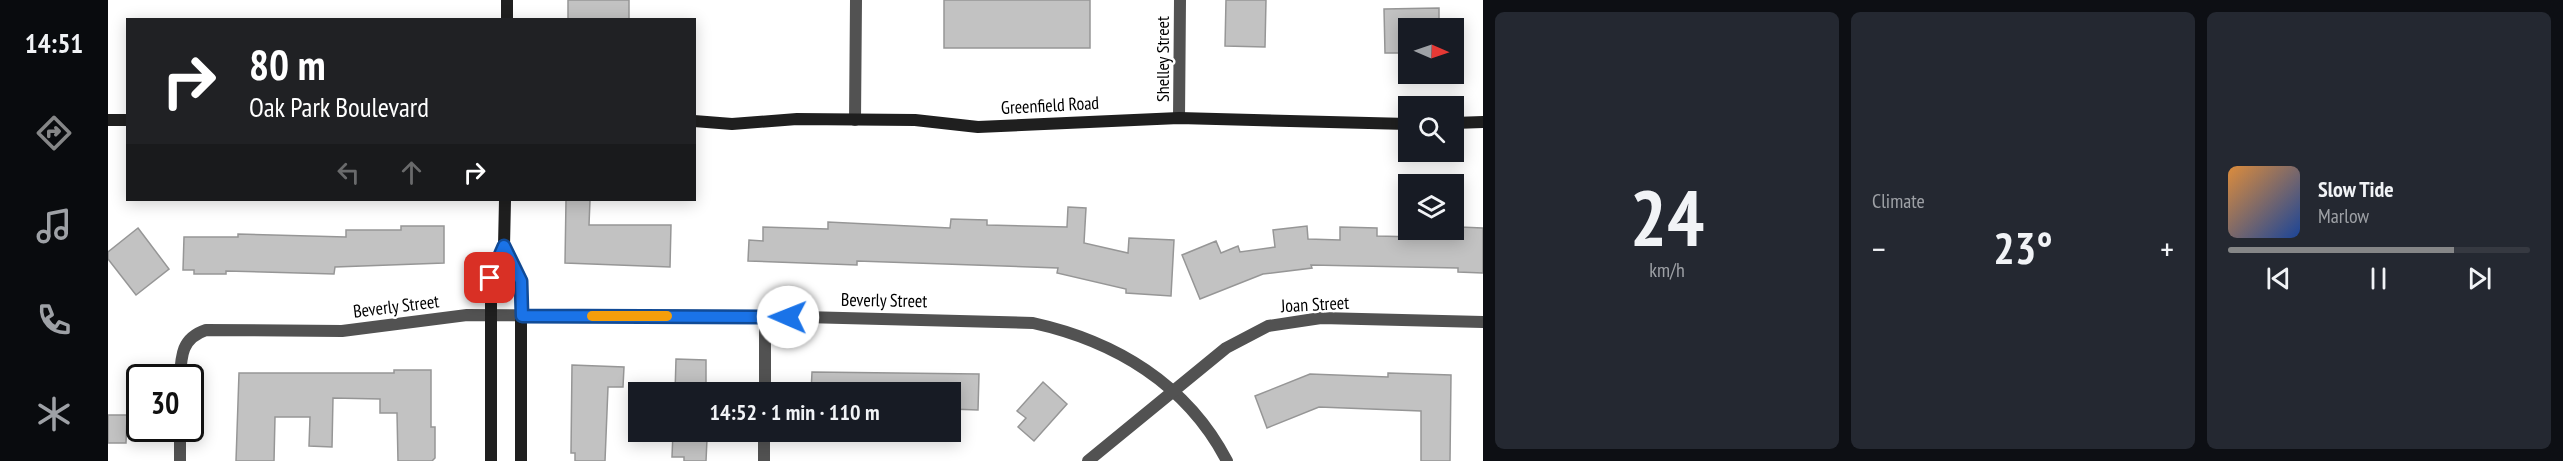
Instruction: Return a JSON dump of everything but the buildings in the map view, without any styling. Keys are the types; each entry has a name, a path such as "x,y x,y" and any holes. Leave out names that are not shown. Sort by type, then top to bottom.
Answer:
{"main road":[{"path":"507,0 507,18"},
{"name":"Greenfield Road","path":"696,121 732,124 797,119 915,120 978,127 1179,118 1398,124"},
{"path":"108,120 126,120"},
{"path":"1464,123 1483,122"},
{"path":"491,461 490,278 504,246 505,201"},
{"path":"504,246 521,281 520,461"}],"street":[{"path":"855,120 856,0"},
{"name":"Shelley Street","path":"1179,118 1180,0"},
{"name":"Beverly Street","path":"182,364 185,344 195,334 206,330 342,331 467,315 765,316 1033,323 1069,331 1102,344 1144,367 1174,390 1209,431 1227,461"},
{"path":"765,316 765,382"},
{"name":"Joan Street","path":"1088,461 1238,340 1268,326 1321,318 1483,322"},
{"path":"180,442 180,461"},
{"path":"764,442 764,461"}],"slow traffic":[{"path":"592,316 667,316"}],"route":[{"path":"490,278 504,246 521,281 522,316 788,317"}]}
